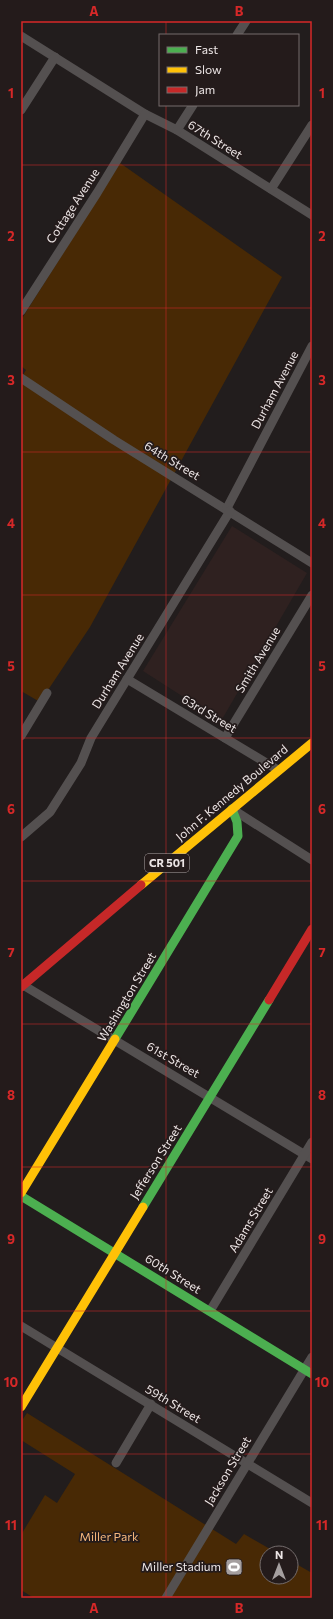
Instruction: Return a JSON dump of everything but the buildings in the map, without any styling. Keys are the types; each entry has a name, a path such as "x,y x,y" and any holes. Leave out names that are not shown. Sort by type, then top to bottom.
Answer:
{"street":[{"path":"238,34 246,21"},
{"name":"67th Street","path":"21,36 145,114 177,130 312,215"},
{"path":"21,110 55,57"},
{"path":"177,130 192,106"},
{"name":"Cottage Avenue","path":"21,311 145,114"},
{"path":"271,190 312,125"},
{"name":"Durham Avenue","path":"21,837 50,812 80,763 91,738 228,510 312,346"},
{"name":"64th Street","path":"21,378 144,459 312,563"},
{"name":"Smith Avenue","path":"225,738 312,595"},
{"name":"63rd Street","path":"127,679 278,770"},
{"path":"21,736 47,693"},
{"name":"John F. Kennedy Boulevard","path":"22,985 98,920 312,743"},
{"path":"232,810 312,860"},
{"name":"Washington Street","path":"21,1195 238,836 237,822 232,810"},
{"name":"Jefferson Street","path":"21,1407 312,929"},
{"name":"61st Street","path":"22,985 211,1096 308,1156"},
{"name":"Adams Street","path":"210,1311 308,1156 312,1142"},
{"name":"60th Street","path":"21,1195 308,1372"},
{"name":"59th Street","path":"21,1326 312,1503"},
{"name":"Jackson Street","path":"166,1598 246,1463 308,1372 312,1356"},
{"path":"116,1463 151,1404"}],"shaded area":[{"path":"232,526 307,573 221,721 143,671"}],"green space":[{"path":"120,163 282,277 90,627 40,702 21,691 21,378 26,370 21,366 21,320"},
{"name":"Miller Park","path":"27,1413 236,1544 244,1534 263,1545 259,1545 259,1585 299,1585 299,1566 312,1573 312,1598 34,1598 21,1590 21,1535 45,1495 57,1503 75,1474 21,1440 21,1422"}],"traffic: fast":[{"path":"115,1039 238,836 237,822 232,809"},
{"path":"143,1207 269,1000"},
{"path":"21,1196 312,1374"}],"traffic: slow":[{"path":"141,885 312,743"},
{"path":"21,1193 115,1039"},
{"path":"21,1407 143,1207"}],"traffic: jam":[{"path":"21,987 141,885"},
{"path":"269,1000 312,929"}],"place":[{"name":"Miller Stadium","path":"234,1567"}]}
